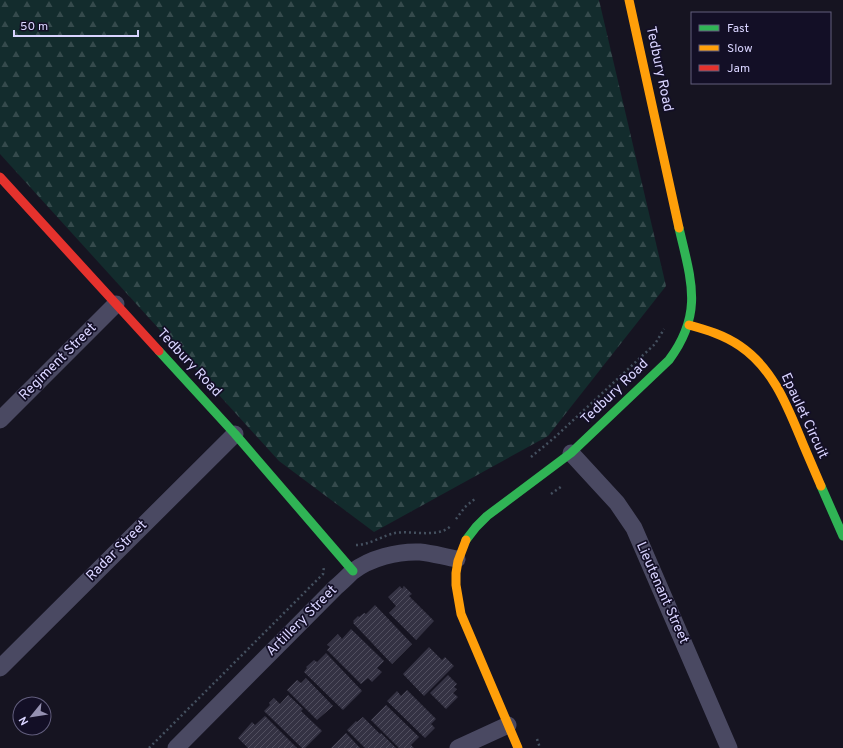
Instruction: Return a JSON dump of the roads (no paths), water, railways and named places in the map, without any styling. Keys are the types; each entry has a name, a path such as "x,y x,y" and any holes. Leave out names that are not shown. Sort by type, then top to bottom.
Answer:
{"street":[{"name":"Tedbury Road","path":"518,748 461,614 456,597 455,570 457,559 463,546 477,525 571,453 669,360 681,343 689,325 692,304 691,280 629,0"},
{"name":"Tedbury Road","path":"0,177 235,434 353,571"},
{"name":"Regiment Street","path":"0,420 116,304"},
{"name":"Epaulet Circuit","path":"689,325 711,331 735,342 748,351 768,372 782,394 843,536"},
{"name":"Radar Street","path":"0,668 235,434"},
{"name":"Lieutenant Street","path":"571,453 617,503 634,528 729,748"},
{"name":"Artillery Street","path":"176,748 353,571 369,562 402,554 420,552 457,559"},
{"path":"458,748 508,725"}]}
